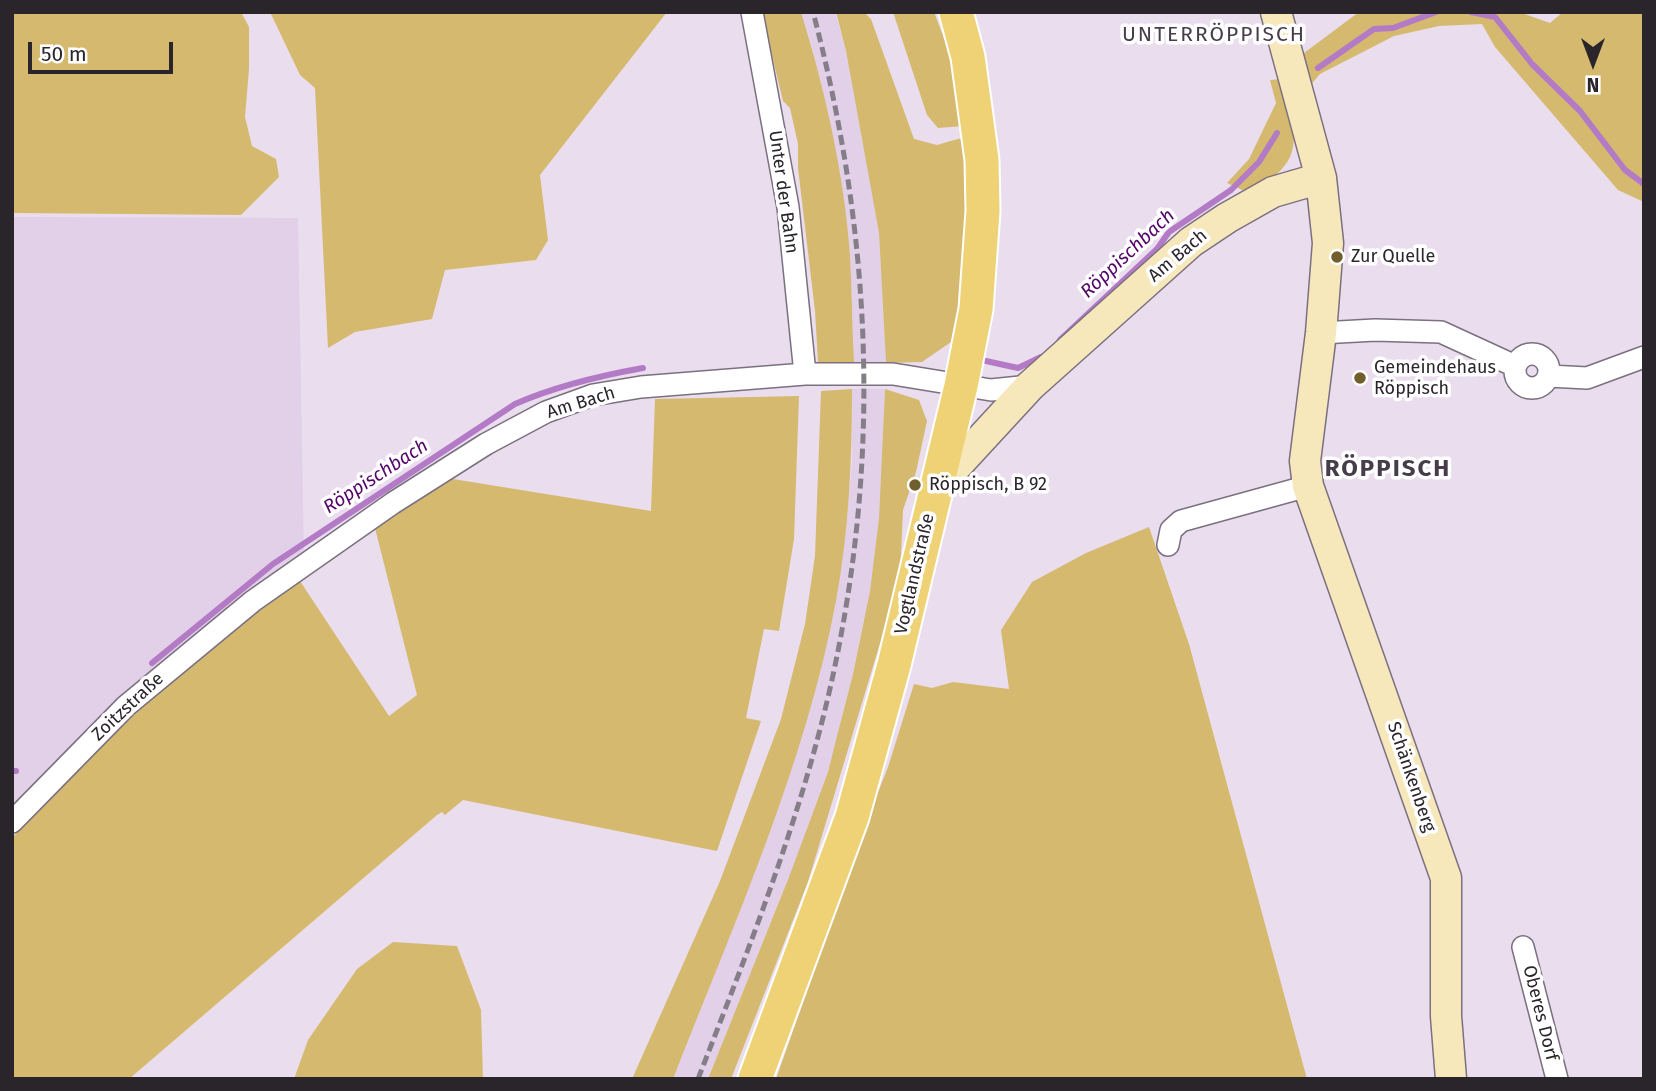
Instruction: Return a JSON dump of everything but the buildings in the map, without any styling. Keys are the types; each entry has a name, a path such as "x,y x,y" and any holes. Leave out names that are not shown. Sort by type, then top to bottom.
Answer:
{"main road":[{"name":"Vogtlandstraße","path":"755,1079 852,817 894,665 961,386 976,309 984,211 982,160 968,57 956,12"}],"street":[{"name":"Unter der Bahn","path":"752,12 788,207 805,374"},
{"path":"1276,12 1321,178"},
{"name":"Am Bach","path":"935,489 1030,386 1191,242 1273,192 1321,178"},
{"name":"Schänkenberg","path":"1321,178 1328,243 1321,333 1305,461 1308,486 1446,878 1446,1016 1451,1079"},
{"path":"1321,333 1375,330 1441,332 1516,366 1523,356 1540,356 1548,365 1549,376 1587,378 1644,357"},
{"name":"Am Bach","path":"253,601 393,503 486,444 545,412 593,396 641,387 805,374 893,374 991,390 1030,386"},
{"path":"1168,545 1171,530 1181,520 1308,486"},
{"name":"Zoitzstraße","path":"12,822 126,706 253,601"},
{"name":"Oberes Dorf","path":"1523,947 1557,1079"}],"shaded area":[{"path":"12,12 241,12 249,27 245,117 252,146 276,159 279,177 241,215 12,213"},
{"path":"270,12 667,12 540,175 548,240 536,260 445,270 432,319 355,332 328,348 315,88 300,75"},
{"path":"801,12 835,12 846,51 879,233 886,363 854,362 850,253 838,166 812,47"},
{"path":"801,12 818,71 838,163 847,224 854,362 818,362 815,311 798,168 798,144 790,108 783,101 762,14"},
{"path":"836,12 864,12 871,19 914,139 937,145 965,137 969,178 962,307 951,342 922,362 886,363 879,233 846,51"},
{"path":"893,12 934,12 949,51 964,126 938,128 927,115"},
{"path":"1359,12 1519,12 1550,23 1563,12 1644,12 1644,202 1618,190 1495,47 1482,24 1439,26 1394,36 1320,74 1308,88 1300,56"},
{"path":"1281,79 1294,131 1292,152 1280,171 1251,194 1227,183 1249,159 1276,103 1270,80"},
{"path":"12,217 298,218 304,556 12,808"},
{"path":"852,389 885,389 879,518 870,591 853,674 828,772 708,1079 673,1079 773,823 815,688 836,601 846,527 852,462"},
{"path":"852,389 849,495 836,601 823,663 787,784 673,1079 632,1079 720,881 781,719 805,624 815,556 821,391"},
{"path":"885,389 919,400 927,421 916,472 903,510 900,577 808,882 731,1079 708,1079 828,772 853,674 870,591 879,518"},
{"path":"799,396 794,539 779,631 764,629 746,718 761,721 717,851 463,800 445,815 442,812 437,815 129,1079 12,1079 12,838 131,717 231,631 300,581 389,716 417,695 375,528 453,479 651,511 655,399"},
{"path":"1149,527 1189,644 1307,1079 776,1079 888,767 914,684 932,688 953,682 1009,689 1001,630 1032,582 1086,553"},
{"path":"393,942 457,946 481,1010 483,1079 294,1079 308,1040 357,969"}],"waterway":[{"name":"Röppischbach","path":"1318,68 1374,29 1393,28 1436,12"},
{"name":"Röppischbach","path":"1471,12 1495,17 1532,64 1580,111 1625,170 1644,184"},
{"name":"Röppischbach","path":"1060,340 1157,249 1169,232 1231,190 1259,162 1277,133"},
{"name":"Röppischbach","path":"986,361 1018,368 1041,357"},
{"name":"Röppischbach","path":"152,663 273,564 515,404 578,382 643,368"}],"railway":[{"path":"698,1079 770,889 816,743 846,607 857,521 863,436 863,351 858,267 848,182 833,97 813,12"}],"place":[{"name":"Zur Quelle","path":"1337,257"},
{"name":"Gemeindehaus Röppisch","path":"1360,378"},
{"name":"Röppisch, B 92","path":"915,485"}],"district":[{"name":"UNTERRÖPPISCH","path":"1214,35"},
{"name":"RÖPPISCH","path":"1388,469"}]}
